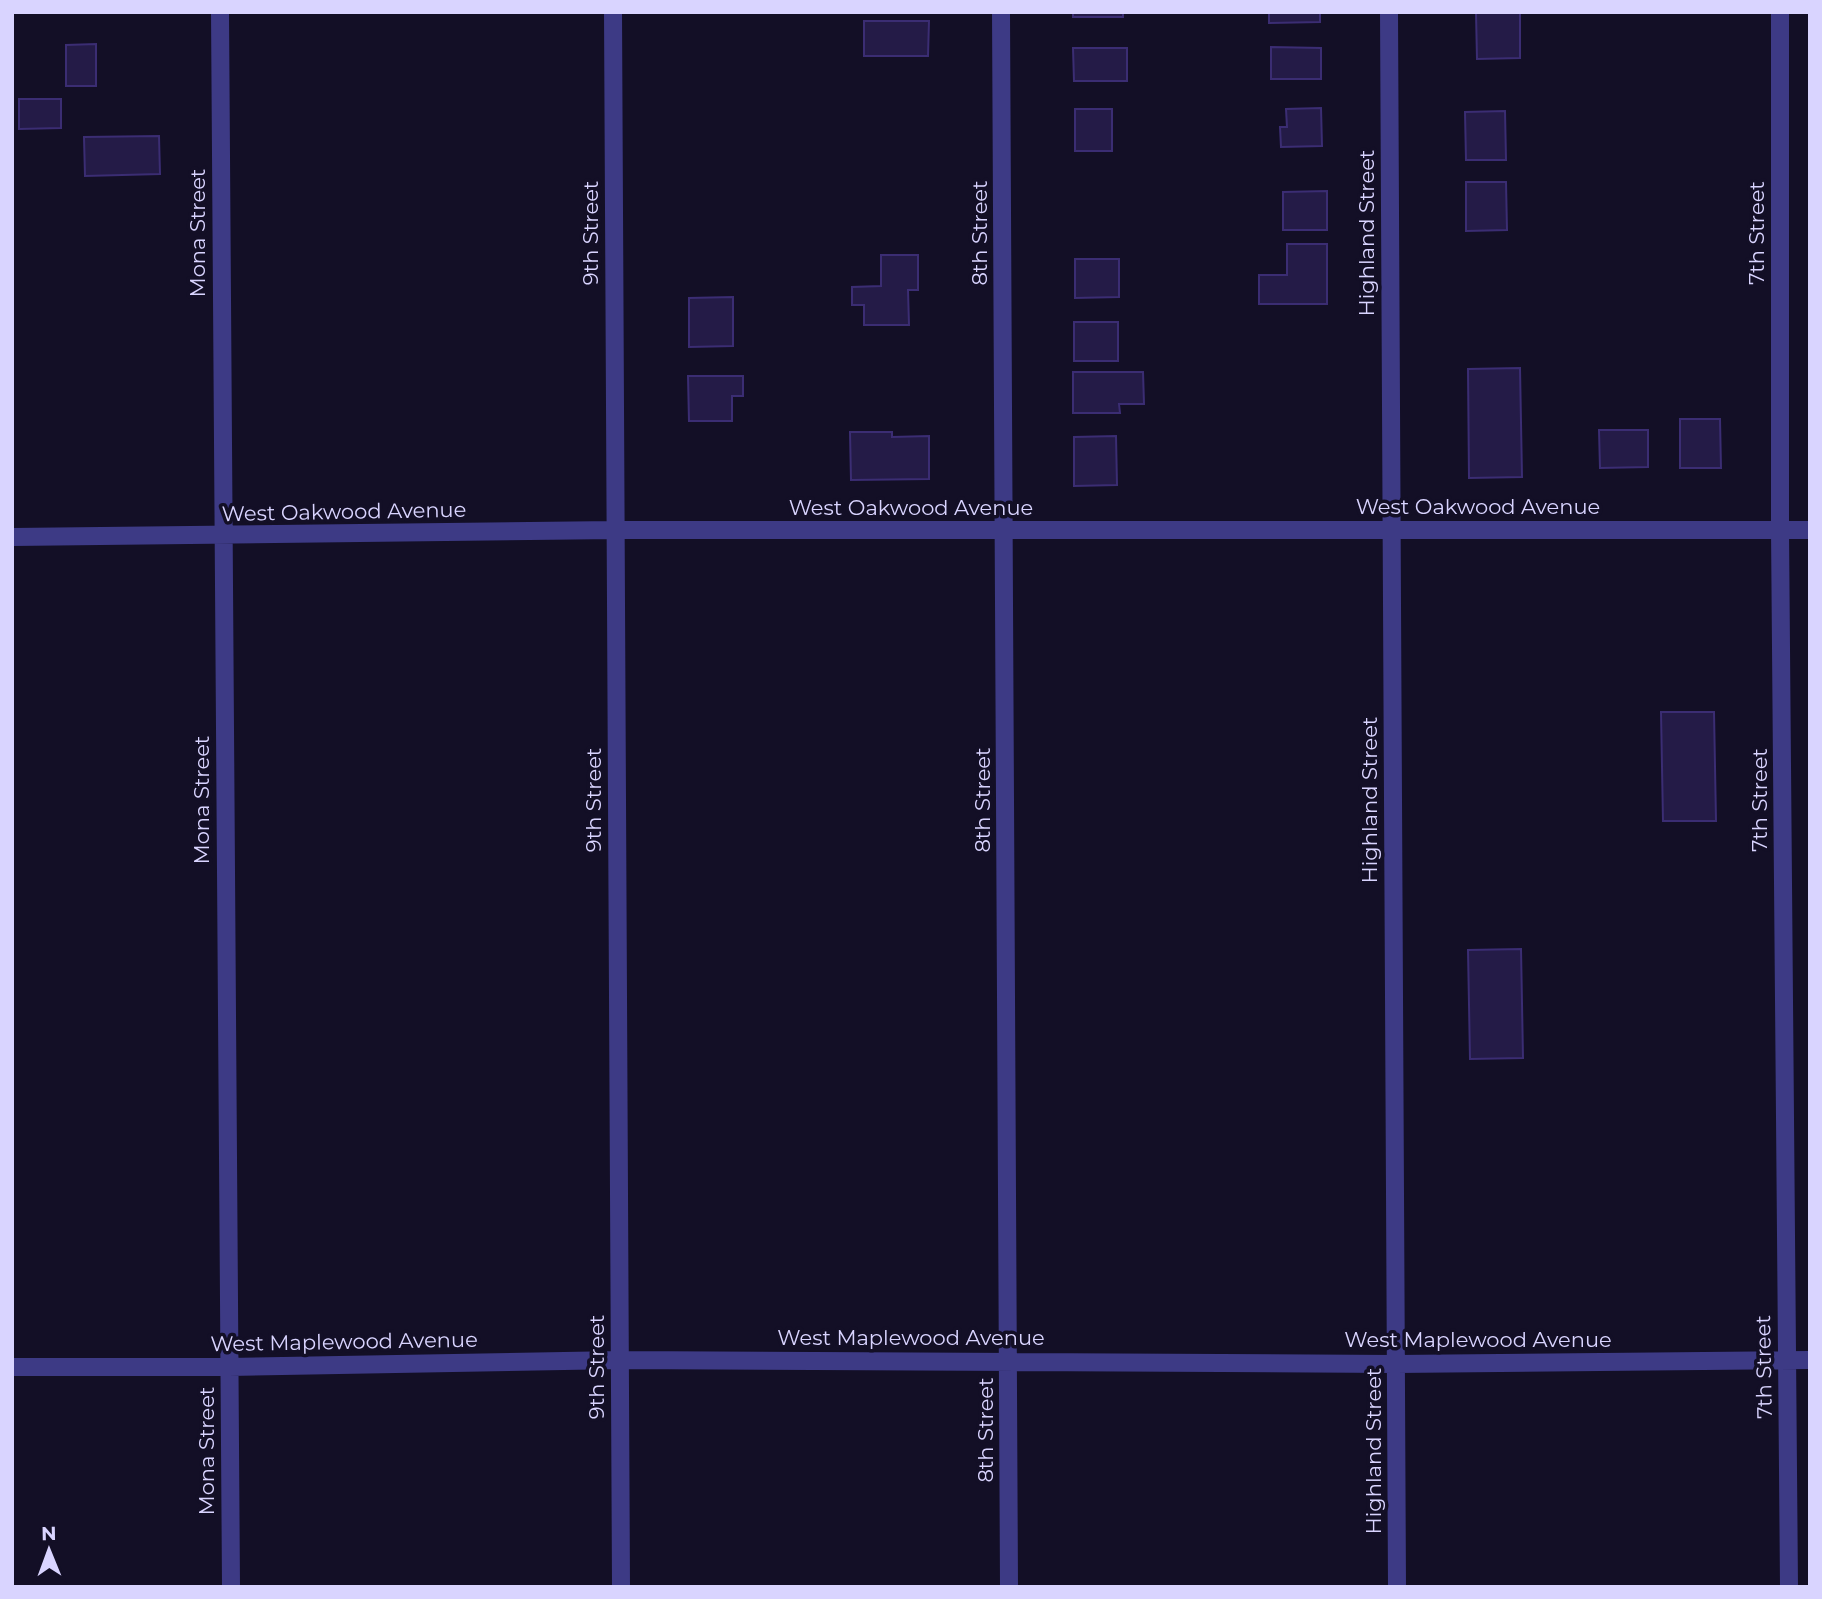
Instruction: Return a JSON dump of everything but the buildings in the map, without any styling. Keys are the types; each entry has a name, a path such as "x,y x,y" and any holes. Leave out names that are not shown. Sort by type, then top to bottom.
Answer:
{"street":[{"name":"Mona Street","path":"220,12 231,1587"},
{"name":"9th Street","path":"613,12 621,1587"},
{"name":"8th Street","path":"1001,12 1009,1587"},
{"name":"Highland Street","path":"1389,12 1397,1587"},
{"name":"7th Street","path":"1780,12 1780,530 1789,1587"},
{"name":"West Oakwood Avenue","path":"12,537 615,530 1810,530"},
{"name":"West Maplewood Avenue","path":"12,1367 229,1367 620,1360 1396,1364 1810,1360"}]}
